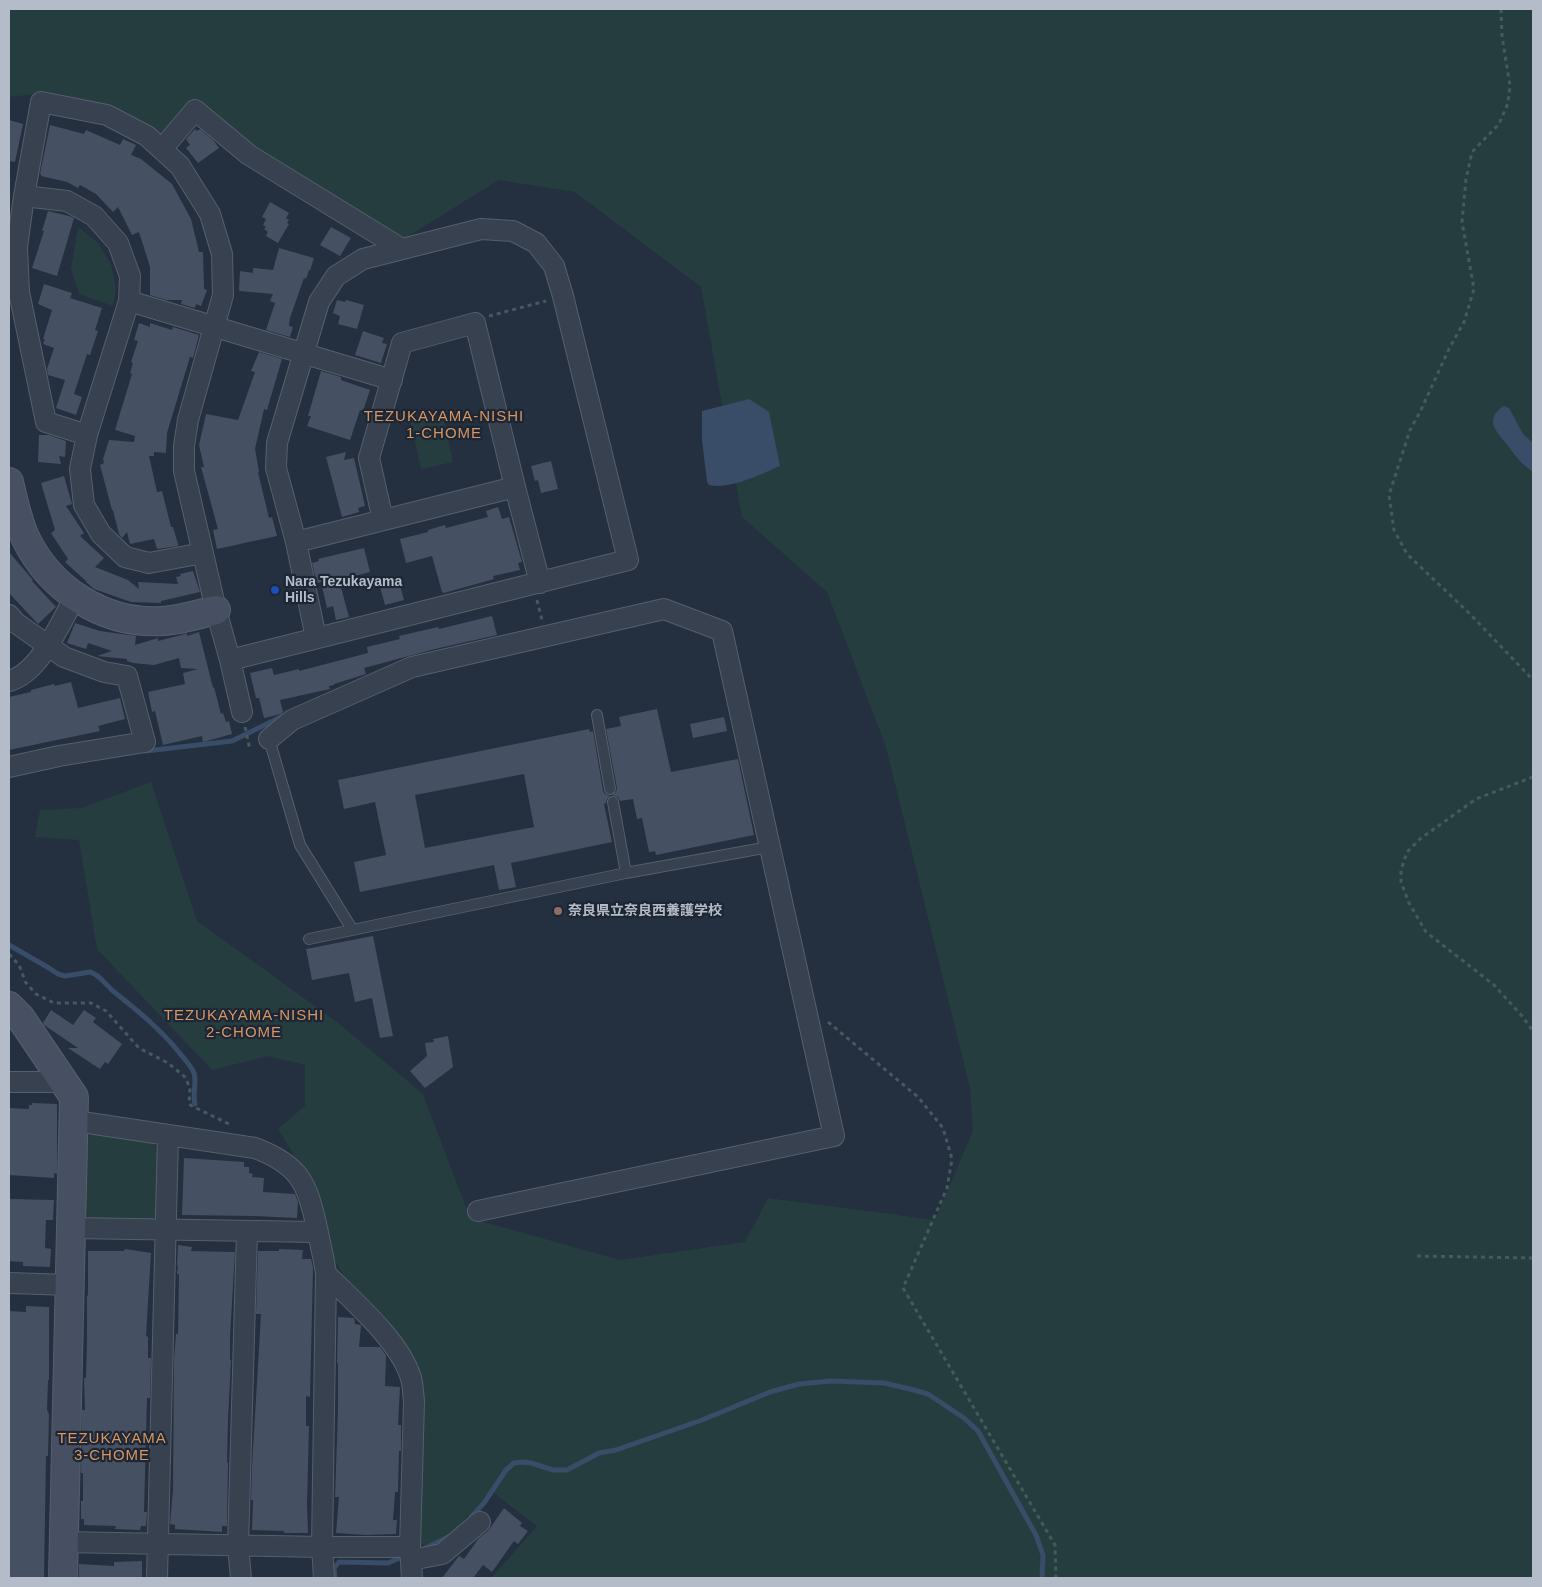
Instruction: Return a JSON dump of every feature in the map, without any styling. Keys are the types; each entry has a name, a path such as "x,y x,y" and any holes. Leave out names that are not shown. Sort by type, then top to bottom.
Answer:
{"street":[{"path":"87,435 46,422 19,292 17,247 41,102 107,116 147,136 180,166 210,214 222,254 223,294 188,420 184,446 184,471 242,712"},
{"path":"162,149 195,110 249,155 402,249"},
{"path":"24,196 67,201 94,216 118,243 130,276 129,301 87,435 80,469 84,505 101,534 125,557 149,563 203,553"},
{"path":"230,660 628,560 554,266 536,243 513,231 481,229 363,259 336,276 319,302 277,443 276,468 296,542 316,638"},
{"path":"129,301 392,380"},
{"path":"383,520 369,458 402,343 475,323 515,487 536,584"},
{"path":"9,482 24,537 47,573 75,597 107,614 137,621 165,621 216,610"},
{"path":"296,542 515,487"},
{"path":"9,681 16,680 32,668 75,597"},
{"path":"269,739 292,720 412,667 664,609 722,631 834,1136 478,1211"},
{"path":"9,615 16,623 64,657 104,672 127,676 145,742 59,756 9,767"},
{"path":"9,1006 20,1017 74,1097 75,1121 63,1578"},
{"path":"9,1082 64,1082"},
{"path":"75,1121 255,1148 274,1155 289,1166 301,1179 311,1200 324,1255 326,1274 322,1547 324,1578"},
{"path":"157,1578 168,1136"},
{"path":"72,1228 318,1232"},
{"path":"241,1578 238,1546 247,1231"},
{"path":"326,1274 391,1340 411,1378 414,1400 411,1562"},
{"path":"9,1283 70,1285"},
{"path":"64,1542 322,1547 411,1562 442,1554 480,1522"}],"lane":[{"path":"596,715 610,789"},
{"path":"269,739 300,845 352,929"},
{"path":"613,802 626,874"},
{"path":"309,939 626,874 769,847"}],"path":[{"path":"1502,9 1502,36 1510,86 1508,103 1499,124 1472,152 1466,179 1462,222 1474,289 1464,322 1410,430 1389,495 1394,530 1407,554 1470,614 1533,680"},
{"path":"475,323 482,318 563,296"},
{"path":"536,584 546,636"},
{"path":"1533,778 1476,800 1420,839 1407,852 1401,870 1401,882 1409,903 1426,932 1494,985 1533,1030"},
{"path":"9,954 19,965 26,983 36,994 54,1003 91,1003 106,1011 139,1048 168,1063 185,1076 190,1088 189,1104 232,1125"},
{"path":"805,1002 918,1097 943,1128 952,1159 947,1188 903,1288 1055,1545 1056,1578"},
{"path":"1417,1256 1533,1258"}],"green space":[{"path":"9,9 1533,9 1533,1578 491,1578 537,1526 491,1491 455,1531 425,1546 419,1543 421,1379 350,1287 334,1259 318,1196 278,1129 305,1106 305,1065 268,1056 212,1070 97,949 79,840 35,837 40,810 82,808 151,782 197,921 337,1022 423,1094 470,1218 620,1260 745,1242 768,1198 935,1220 973,1131 970,1088 886,747 827,592 742,517 701,287 575,192 499,180 405,238 255,152 196,102 163,139 101,107 35,94 9,97"},
{"path":"78,227 98,243 111,264 116,288 113,306 79,294 71,269"},
{"path":"442,412 453,462 421,469 410,419"},
{"path":"94,1132 151,1141 160,1151 158,1214 150,1222 92,1220 82,1211 84,1140"}],"water":[{"path":"749,399 769,412 780,466 736,483 717,486 709,485 707,482 702,440 702,411"},
{"path":"1504,406 1509,408 1523,434 1533,443 1533,472 1526,467 1500,437 1494,426 1494,416"}],"building":[{"path":"9,120 23,124 15,162 9,161"},
{"path":"50,125 84,134 86,130 120,145 123,139 136,145 131,155 141,159 172,184 191,219 199,252 203,252 204,289 207,290 201,306 196,304 195,308 181,304 182,300 166,300 150,295 150,267 139,232 132,235 118,207 113,212 96,194 80,185 78,188 67,182 41,176"},
{"path":"195,129 197,131 200,129 219,148 198,163 186,148 190,145 186,139"},
{"path":"270,202 289,213 286,218 289,220 287,223 289,224 278,243 266,236 268,232 264,229 266,227 263,225 266,219 262,217"},
{"path":"48,211 74,218 57,276 32,268 44,231 42,231"},
{"path":"331,227 351,238 340,256 320,245"},
{"path":"279,248 314,258 306,279 304,278 290,318 289,326 293,327 290,337 266,330 275,303 270,301 273,294 239,291 240,271 253,273 253,268 273,270"},
{"path":"44,284 72,293 70,298 102,308 95,330 98,331 90,355 87,354 74,394 82,397 76,415 56,408 65,380 48,375 47,369 54,348 43,344 52,310 38,304"},
{"path":"337,300 345,302 346,300 364,305 357,329 338,324 340,316 333,313"},
{"path":"139,323 150,327 150,323 172,330 173,327 199,335 193,358 190,357 167,433 166,453 154,452 154,456 149,456 157,492 162,491 171,527 173,527 178,544 178,546 157,549 154,539 130,544 127,532 122,538 119,534 100,465 104,463 103,459 109,440 134,442 135,436 115,430 132,374 130,373 133,363 131,362 138,341 134,340"},
{"path":"363,331 384,338 382,343 387,344 381,363 355,355"},
{"path":"259,352 282,359 267,410 264,409 255,449 258,472 269,518 272,517 277,536 217,549 213,530 218,529 201,467 204,467 199,445 206,414 238,420 255,372 251,371"},
{"path":"321,371 341,377 341,380 370,390 363,411 360,410 350,440 307,426"},
{"path":"39,435 49,435 66,441 65,457 59,456 61,464 38,462"},
{"path":"346,452 344,460 354,458 365,506 358,508 359,512 342,517 326,457"},
{"path":"551,461 558,489 541,493 538,480 535,481 531,466"},
{"path":"64,476 72,504 66,506 84,533 80,536 104,558 95,567 128,580 139,589 138,582 178,584 176,577 193,571 200,592 161,601 161,603 131,602 94,589 86,582 87,580 65,562 68,559 51,533 55,530 41,483"},
{"path":"498,507 502,519 509,517 522,562 518,563 520,570 493,576 494,579 444,593 442,592 432,556 406,563 400,539 428,532 428,530 445,525 446,528 488,517 486,511"},
{"path":"364,548 370,572 339,580 349,617 336,620 333,606 327,608 321,582 317,583 312,563 319,561 318,559"},
{"path":"9,552 56,607 38,624 9,593"},
{"path":"398,578 404,600 385,605 379,583"},
{"path":"492,616 497,635 364,668 366,674 329,686 330,689 280,700 283,712 281,714 264,718 259,698 256,698 250,673 272,668 274,675 299,669 299,671 368,653 367,647 400,639 399,636 438,627 439,629"},
{"path":"75,623 100,631 136,636 135,645 158,638 158,641 187,633 187,636 199,632 221,714 223,713 226,722 229,721 232,734 203,742 202,736 163,745 155,711 152,712 148,692 185,684 183,673 198,669 181,668 179,658 154,665 133,663 127,661 127,659 97,656 112,651 88,643 86,649 67,643"},
{"path":"71,682 78,708 120,698 125,719 98,726 100,731 9,750 9,697 54,684 55,686"},
{"path":"657,709 671,772 738,759 754,835 656,855 655,851 649,852 642,818 637,819 633,799 620,801 618,797 612,795 616,792 617,788 606,729 621,726 619,717"},
{"path":"724,717 727,731 693,738 690,724"},
{"path":"589,729 590,732 593,731 603,791 610,796 604,804 612,842 511,863 516,887 499,890 494,865 360,892 354,862 386,855 375,802 344,809 338,780","holes":["524,774 534,827 425,848 415,795"]},
{"path":"373,936 393,1036 380,1038 372,998 355,1002 349,973 312,980 306,949"},
{"path":"51,1010 73,1025 84,1010 96,1018 93,1022 122,1044 108,1064 105,1062 100,1069 68,1048 78,1048 44,1025 43,1023"},
{"path":"448,1036 453,1067 425,1088 410,1071 427,1056 425,1043 434,1042 433,1039"},
{"path":"32,1103 57,1104 57,1174 54,1173 54,1178 9,1175 9,1108 29,1109 29,1105 32,1105"},
{"path":"184,1158 244,1162 244,1167 249,1167 249,1173 253,1174 252,1177 264,1178 263,1192 295,1194 298,1202 297,1218 182,1215"},
{"path":"9,1199 54,1200 53,1220 46,1220 45,1248 51,1249 50,1267 23,1266 23,1262 9,1261"},
{"path":"178,1245 192,1247 191,1251 235,1252 230,1336 227,1526 222,1526 222,1532 175,1529 175,1525 170,1524 173,1490 174,1359 176,1334 178,1334"},
{"path":"125,1249 151,1253 146,1336 148,1337 148,1358 151,1358 150,1398 147,1398 144,1512 147,1512 146,1526 141,1526 140,1530 115,1529 116,1526 84,1525 84,1519 81,1519 81,1501 83,1501 83,1473 81,1473 82,1410 85,1410 84,1378 86,1378 88,1251 124,1251"},
{"path":"279,1249 303,1250 302,1259 311,1259 313,1267 310,1397 306,1396 306,1426 309,1426 308,1533 252,1530 252,1466 261,1314 256,1314 258,1251 279,1251"},
{"path":"26,1306 49,1307 47,1410 49,1414 48,1456 46,1456 44,1578 9,1578 9,1311 26,1312"},
{"path":"338,1317 354,1318 355,1324 361,1325 359,1347 380,1347 386,1355 385,1386 400,1387 398,1425 401,1425 401,1451 399,1451 398,1492 395,1492 393,1520 397,1520 396,1534 365,1535 336,1533 339,1497 335,1497 338,1410"},
{"path":"504,1508 522,1523 520,1526 528,1531 518,1544 514,1541 492,1572 483,1565 473,1578 442,1578 459,1556 464,1559 479,1538 488,1531"},
{"path":"142,1561 142,1578 79,1578 79,1564 114,1566 114,1562"}],"waterway":[{"path":"146,751 232,741 283,716"},
{"path":"9,945 58,974 65,976 90,972 99,977 155,1027 189,1064 195,1077 195,1104"},
{"path":"471,1517 484,1503 506,1470 514,1463 531,1463 553,1470 567,1470 599,1453 616,1450 702,1420 770,1392 799,1384 831,1381 884,1383 928,1394 964,1418 978,1431 1036,1535 1043,1555 1042,1578"},
{"path":"424,1549 450,1536"},
{"path":"335,1578 334,1568 339,1562 388,1563 407,1555"}],"place":[{"name":"Nara Tezukayama Hills","path":"275,590"},
{"name":"奈良県立奈良西養護学校","path":"558,911"}],"district":[{"name":"TEZUKAYAMA-NISHI 1-CHOME","path":"444,426"},
{"name":"TEZUKAYAMA-NISHI 2-CHOME","path":"244,1024"},
{"name":"TEZUKAYAMA 3-CHOME","path":"112,1448"}]}
